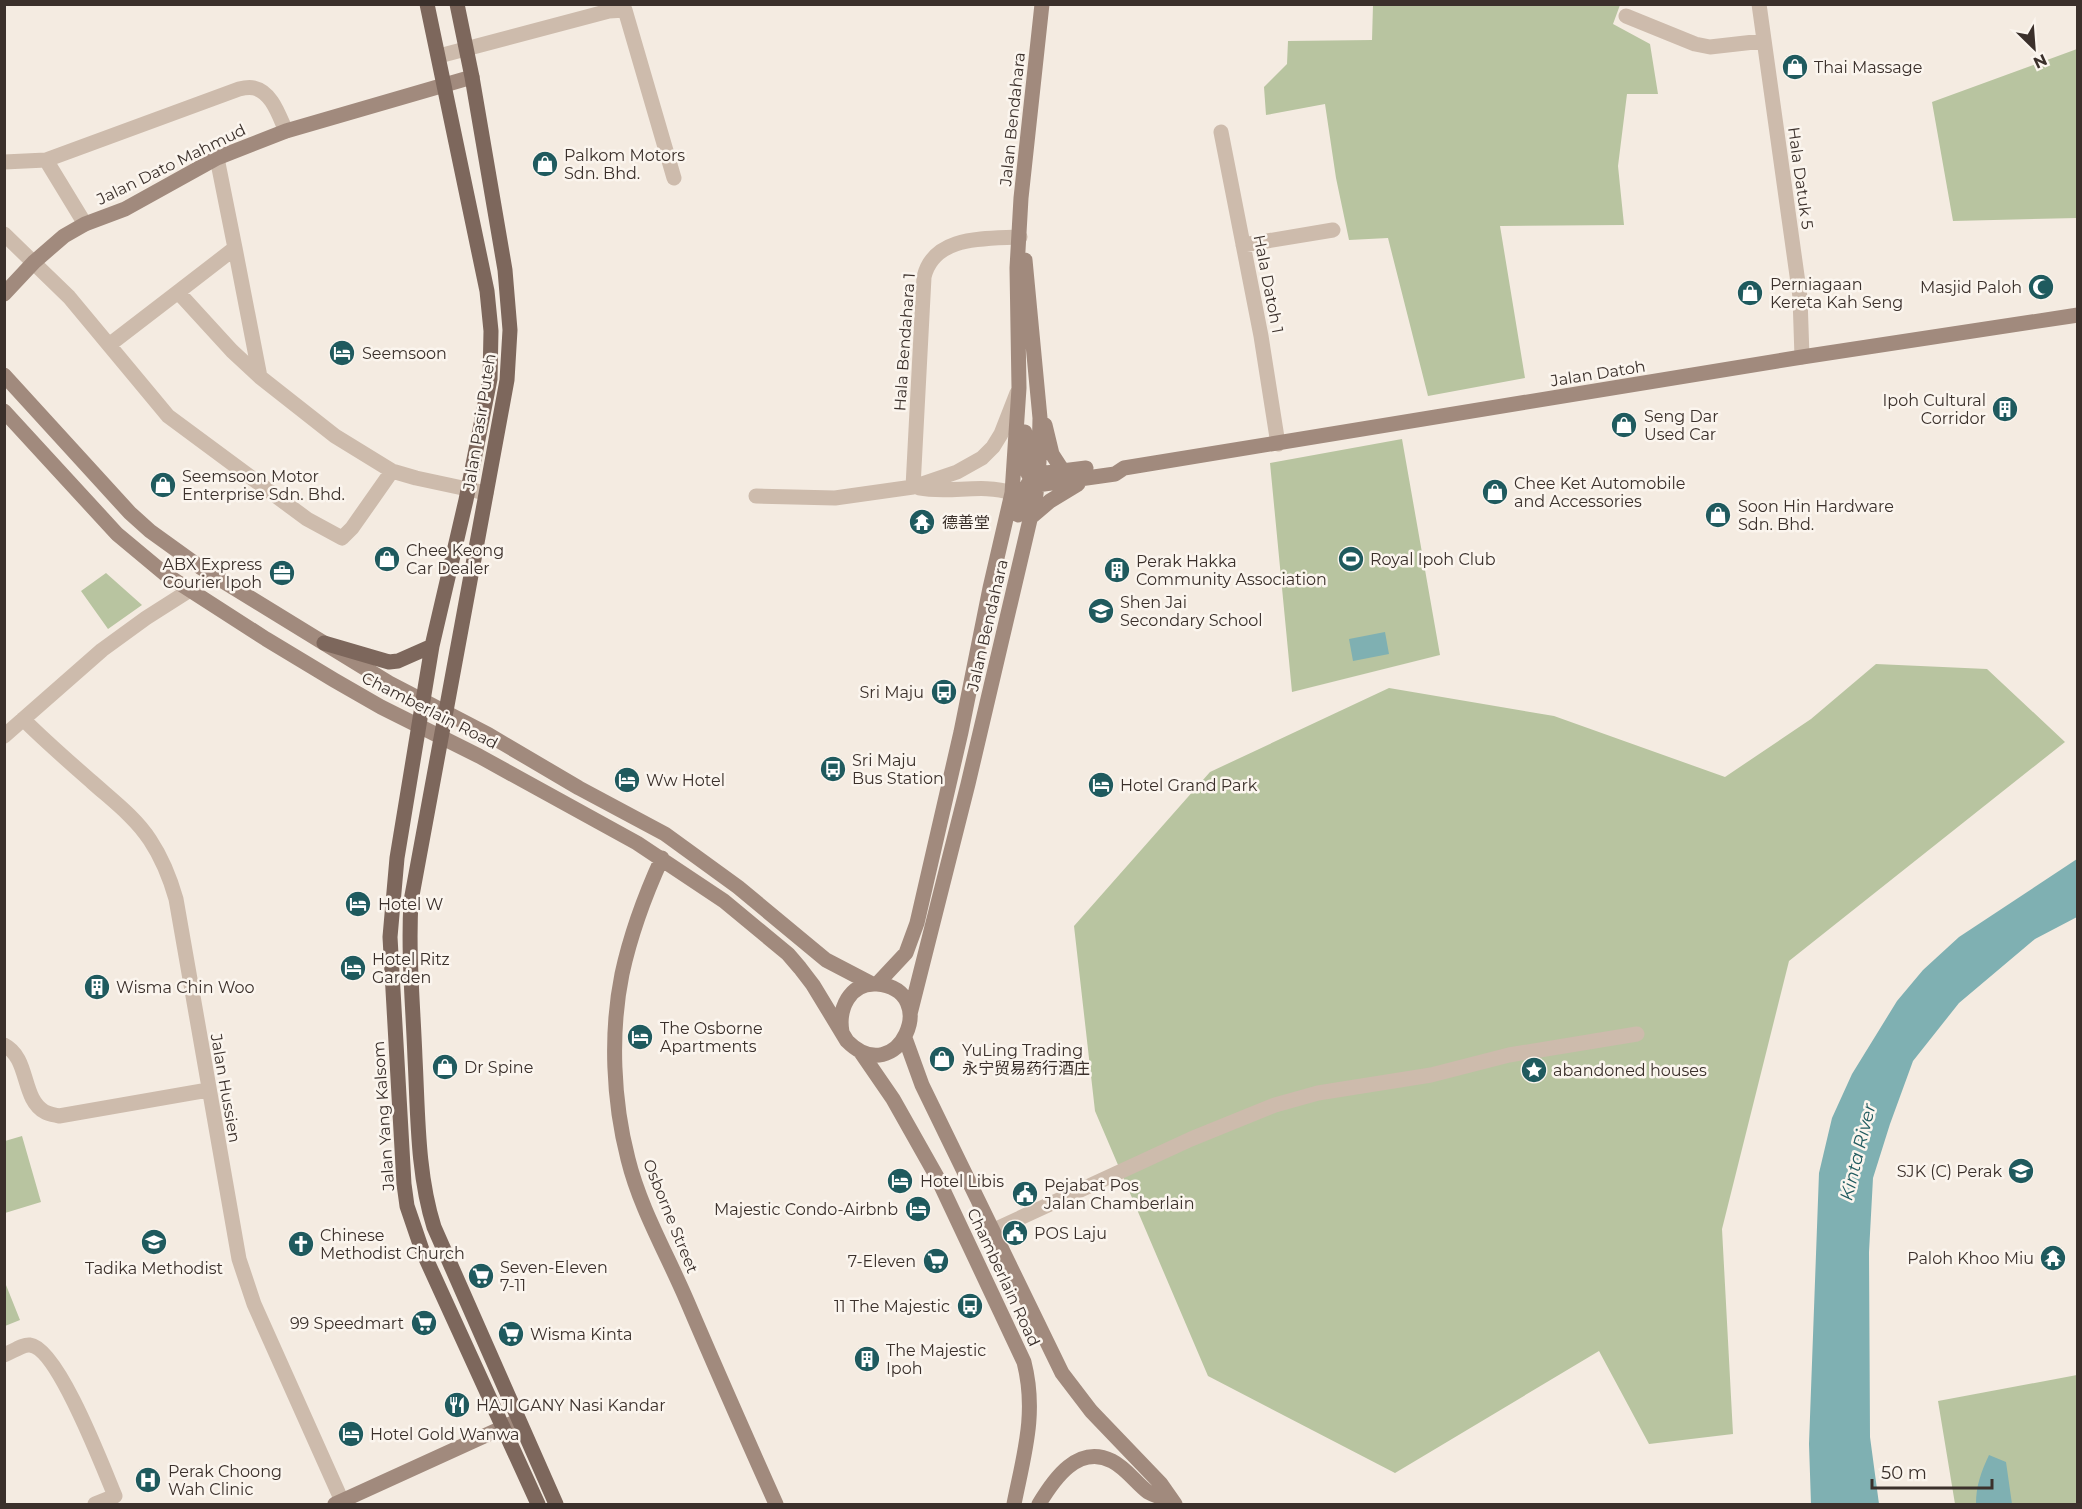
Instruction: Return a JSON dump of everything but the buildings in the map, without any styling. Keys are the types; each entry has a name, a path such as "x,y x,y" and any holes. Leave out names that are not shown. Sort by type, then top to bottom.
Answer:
{"main road":[{"name":"Jalan Pasir Puteh","path":"423,701 432,646 468,490 490,380 491,331 487,291 427,4"},
{"name":"Jalan Pasir Puteh","path":"442,738 507,380 510,330 505,270 457,4"},
{"name":"Jalan Bendahara","path":"874,984 897,964 906,953 912,939 961,732 1012,493 1019,388 1017,268 1021,198 1042,4"},
{"name":"Jalan Dato Mahmud","path":"4,294 34,262 64,236 85,224 125,209 218,158 286,131 472,77"},
{"name":"Jalan Bendahara","path":"910,1014 1030,518 1035,480 1038,396 1026,267 1020,237"},
{"name":"Jalan Datoh","path":"1035,480 1091,478 1115,474 1124,468 1802,357 2078,315"},
{"path":"4,375 130,513 150,531 200,567 324,643 389,662 398,661 432,646"},
{"path":"995,568 1014,529 1023,494 1035,480 1026,470 1024,414 1019,388"},
{"path":"1038,396 1052,454 1062,471"},
{"name":"Chamberlain Road","path":"4,411 117,534 165,574 285,651 381,707 546,792 662,858 724,901 788,954 813,985 842,1032"},
{"name":"Jalan Datoh","path":"1035,480 1062,471 1114,465 1124,468"},
{"path":"1030,518 1062,493 1091,478"},
{"name":"Chamberlain Road","path":"324,643 389,683 665,834 738,887 826,960 840,970 874,984"},
{"path":"423,701 442,738 416,863 409,938 423,1187 434,1227 556,1504"},
{"name":"Jalan Yang Kalsom","path":"423,701 397,858 390,936 404,1184 422,1250 538,1504"},
{"name":"Osborne Street","path":"662,858 634,933 622,975 616,1018 615,1058 621,1130 638,1190 776,1504"},
{"path":"874,984 886,986 902,996 910,1014 909,1030 905,1038 899,1046 880,1054 860,1051 847,1041 842,1032 840,1020 842,1007 849,996 860,988 874,984"},
{"name":"Chamberlain Road","path":"905,1038 922,1085 1062,1373 1076,1395 1161,1484 1173,1502"},
{"name":"Chamberlain Road","path":"860,1051 893,1099 937,1177 1024,1362 1029,1386 1031,1415 1024,1462 1014,1504"},
{"path":"339,1503 518,1421"},
{"path":"1039,1504 1054,1480 1068,1466 1082,1459 1098,1456 1113,1461 1150,1493 1173,1502"}],"street":[{"name":"Hala Datuk 5","path":"1759,4 1800,297 1802,357"},
{"path":"439,56 609,11 625,10 674,178"},
{"path":"1626,16 1695,44 1710,47 1763,41"},
{"path":"4,162 46,160 239,89 254,88 264,93 274,104 286,131"},
{"name":"Hala Datoh 1","path":"1221,132 1261,336 1278,444"},
{"path":"218,158 260,377"},
{"path":"46,160 85,224"},
{"path":"1243,245 1333,230"},
{"path":"4,234 69,297 168,416 307,519 342,538 352,528 392,471"},
{"name":"Hala Bendahara 1","path":"913,487 924,277 927,265 935,254 949,246 968,241 1020,237"},
{"path":"109,345 235,248"},
{"path":"178,292 232,351 260,377 335,436 392,471 486,494"},
{"path":"756,496 835,498 913,487 957,472 982,458 993,447 1001,434 1019,388"},
{"path":"913,487 927,490 986,488 1012,493"},
{"path":"4,736 102,650 190,590"},
{"name":"Jalan Hussien","path":"23,719 123,808 142,830 161,859 170,879 176,899 239,1259 254,1304 339,1503"},
{"path":"928,875 944,879"},
{"path":"993,1230 1191,1138 1275,1105 1318,1093 1431,1075 1509,1055 1637,1034"},
{"path":"4,1045 20,1062 34,1101 45,1112 59,1116 208,1090"},
{"path":"400,1115 418,1114"},
{"path":"4,1355 28,1345 37,1348 67,1387 115,1496 94,1504"}],"green space":[{"path":"1373,5 1620,5 1613,24 1650,44 1658,94 1627,94 1618,166 1624,225 1500,226 1525,378 1428,396 1388,238 1349,240 1336,178 1325,104 1266,115 1264,87 1287,64 1288,41 1372,40"},
{"path":"2077,49 2077,218 1953,221 1932,102"},
{"name":"Royal Ipoh Club","path":"1402,439 1440,655 1292,692 1270,463"},
{"path":"106,573 142,605 108,629 81,591"},
{"path":"1876,664 1987,669 2065,742 1789,961 1722,1229 1733,1434 1649,1444 1599,1351 1395,1473 1208,1376 1095,1111 1074,926 1210,772 1389,688 1554,716 1725,777 1811,719"},
{"path":"22,1136 41,1202 5,1213 5,1141"},
{"path":"4,1280 20,1320 5,1326 4,1326"},
{"path":"2077,1375 2077,1504 1955,1504 1938,1401"}],"water":[{"path":"1385,632 1389,654 1353,661 1349,639"},
{"name":"Kinta River","path":"2077,859 2077,917 2035,939 1959,1003 1913,1061 1873,1178 1869,1252 1870,1437 1879,1504 1811,1504 1809,1444 1819,1173 1832,1118 1852,1074 1897,1001 1923,970 1959,937"},
{"path":"1989,1455 2006,1462 2012,1504 1976,1504 1979,1479"}],"place":[{"name":"Thai Massage","path":"1795,67"},
{"name":"Palkom Motors Sdn. Bhd.","path":"545,164"},
{"name":"Masjid Paloh","path":"2041,287"},
{"name":"Perniagaan Kereta Kah Seng","path":"1750,293"},
{"name":"Seemsoon","path":"342,353"},
{"name":"Ipoh Cultural Corridor","path":"2005,409"},
{"name":"Seng Dar Used Car","path":"1624,425"},
{"name":"Seemsoon Motor Enterprise Sdn. Bhd.","path":"163,485"},
{"name":"Chee Ket Automobile and Accessories","path":"1495,492"},
{"name":"Soon Hin Hardware Sdn. Bhd.","path":"1718,515"},
{"name":"德善堂","path":"922,522"},
{"name":"Chee Keong Car Dealer","path":"387,559"},
{"name":"Royal Ipoh Club","path":"1351,559"},
{"name":"Perak Hakka Community Association","path":"1117,570"},
{"name":"ABX Express Courier Ipoh","path":"282,573"},
{"name":"Shen Jai Secondary School","path":"1101,611"},
{"name":"Sri Maju","path":"944,692"},
{"name":"Sri Maju Bus Station","path":"833,769"},
{"name":"Ww Hotel","path":"627,780"},
{"name":"Hotel Grand Park","path":"1101,785"},
{"name":"Hotel W","path":"358,904"},
{"name":"Hotel Ritz Garden","path":"353,968"},
{"name":"Wisma Chin Woo","path":"97,987"},
{"name":"The Osborne Apartments","path":"640,1037"},
{"name":"YuLing Trading 永宁贸易药行酒庄","path":"942,1059"},
{"name":"Dr Spine","path":"445,1067"},
{"name":"abandoned houses","path":"1534,1070"},
{"name":"SJK (C) Perak","path":"2021,1171"},
{"name":"Hotel Libis","path":"900,1181"},
{"name":"Pejabat Pos Jalan Chamberlain","path":"1025,1194"},
{"name":"Majestic Condo-Airbnb","path":"918,1209"},
{"name":"POS Laju","path":"1015,1233"},
{"name":"Tadika Methodist","path":"154,1242"},
{"name":"Chinese Methodist Church","path":"301,1244"},
{"name":"Paloh Khoo Miu","path":"2053,1258"},
{"name":"7-Eleven","path":"936,1261"},
{"name":"Seven-Eleven 7-11","path":"481,1276"},
{"name":"11 The Majestic","path":"970,1306"},
{"name":"99 Speedmart","path":"424,1323"},
{"name":"Wisma Kinta","path":"511,1334"},
{"name":"The Majestic Ipoh","path":"867,1359"},
{"name":"HAJI GANY Nasi Kandar","path":"457,1405"},
{"name":"Hotel Gold Wanwa","path":"351,1434"},
{"name":"Perak Choong Wah Clinic","path":"148,1480"}]}
